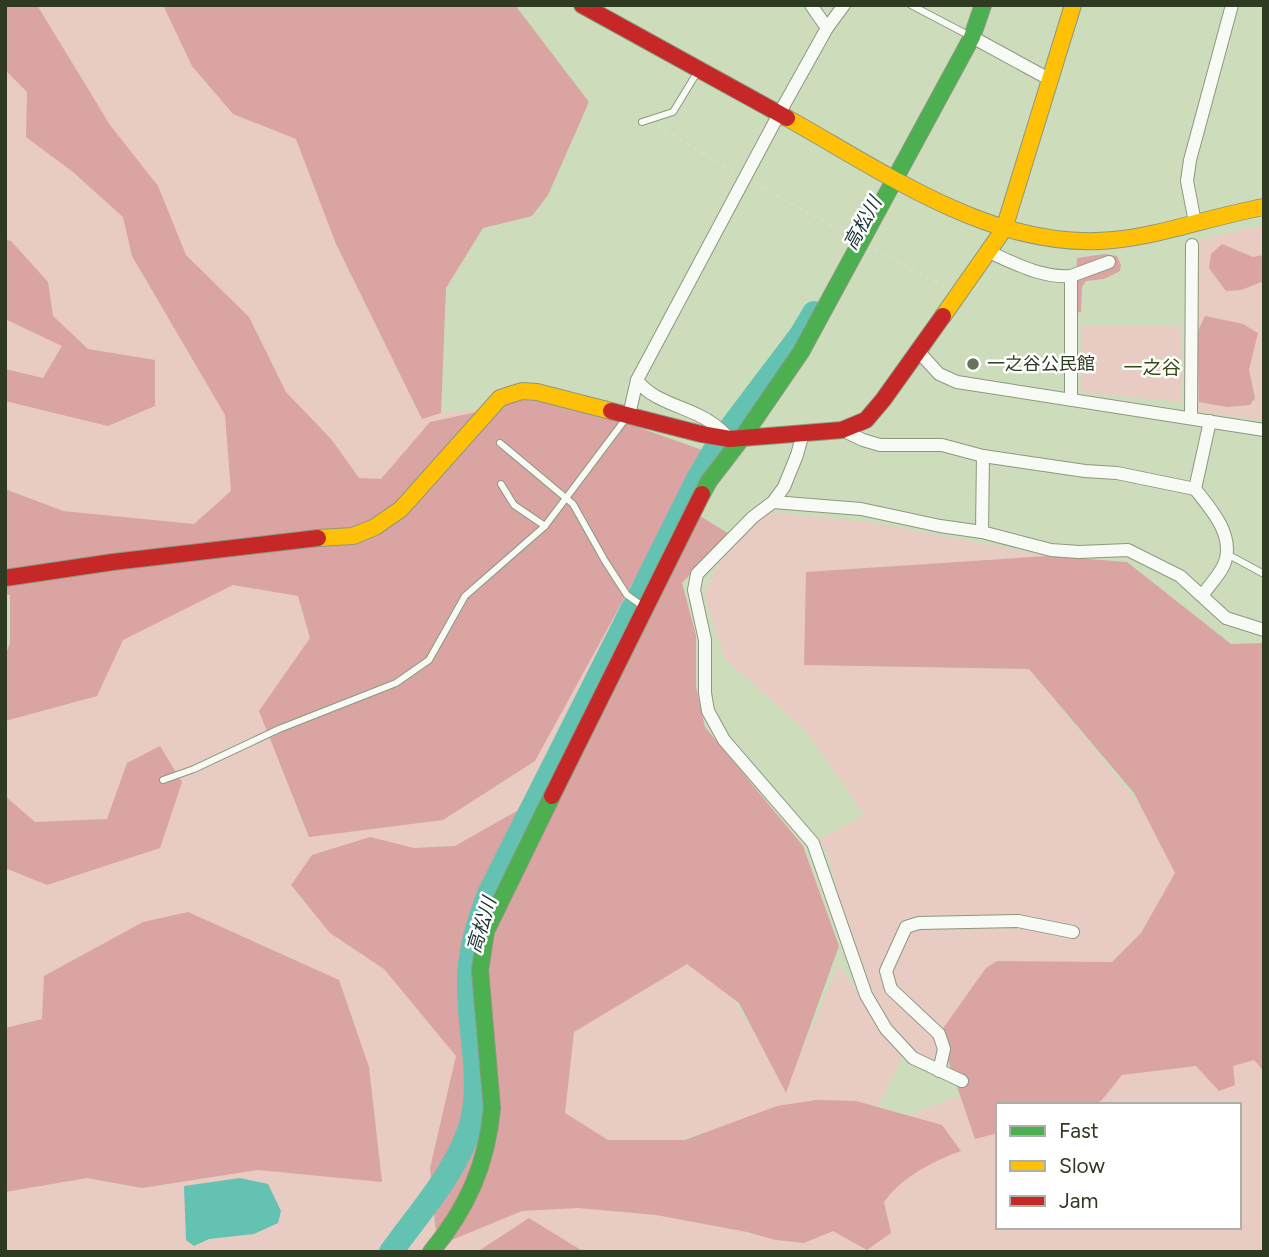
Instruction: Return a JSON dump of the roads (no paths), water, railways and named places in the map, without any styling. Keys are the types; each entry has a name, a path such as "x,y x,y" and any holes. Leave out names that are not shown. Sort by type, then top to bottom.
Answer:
{"street":[{"path":"582,5 890,175 977,220 1004,229 1036,237 1112,240 1264,206"},
{"path":"811,5 827,28"},
{"path":"629,415 637,380 779,114 827,28 844,5"},
{"path":"431,1252 472,1192 482,1169 491,1125 492,1108 480,970 486,931 496,908 709,481 736,439 801,352 861,242 890,175 983,5"},
{"path":"5,578 289,540 353,536 375,527 401,509 500,398 522,391 537,392 701,434 736,439 842,430 866,420 1004,229 1073,5"},
{"path":"1195,222 1187,181 1190,160 1232,5"},
{"path":"966,34 1049,79"},
{"path":"1191,418 1192,245"},
{"path":"989,252 1033,271 1058,277 1071,276 1109,262"},
{"path":"1071,276 1071,400"},
{"path":"918,351 939,374 957,383 1264,430"},
{"path":"637,380 644,391 701,416 736,439"},
{"path":"1195,489 1210,421"},
{"path":"842,430 880,445 942,446 983,456 1116,473 1195,489 1214,512 1227,540 1226,560 1202,596"},
{"path":"803,433 784,487 773,502 753,517 697,574 694,590 705,640 705,693 708,712 724,740 813,843 866,995 886,1029 913,1058 962,1081"},
{"path":"982,533 983,456"},
{"path":"773,502 861,509 1051,550 1128,550 1180,576 1226,618 1264,630"},
{"path":"939,1070 944,1049 939,1034 891,989 886,971 906,926 919,923 1018,921 1073,932"}],"lane":[{"path":"911,5 966,34"},
{"path":"642,122 673,112 699,70"},
{"path":"163,780 194,769 279,729 396,683 429,660 465,596 545,526 629,415"},
{"path":"500,443 577,510 604,561 627,595 645,607"},
{"path":"501,484 514,505 545,526"},
{"path":"1227,554 1264,574"}],"water":[{"path":"240,1178 268,1184 281,1211 278,1223 254,1234 209,1239 194,1246 186,1240 184,1186"}],"waterway":[{"name":"高松川","path":"730,429 801,335 814,313"},
{"name":"高松川","path":"639,597 716,448"},
{"name":"高松川","path":"391,1252 454,1164 474,1113 476,1076 469,971 475,938 489,894 633,608"}],"place":[{"name":"一之谷公民館","path":"973,364"}],"district":[{"name":"一之谷","path":"1152,367"}]}
